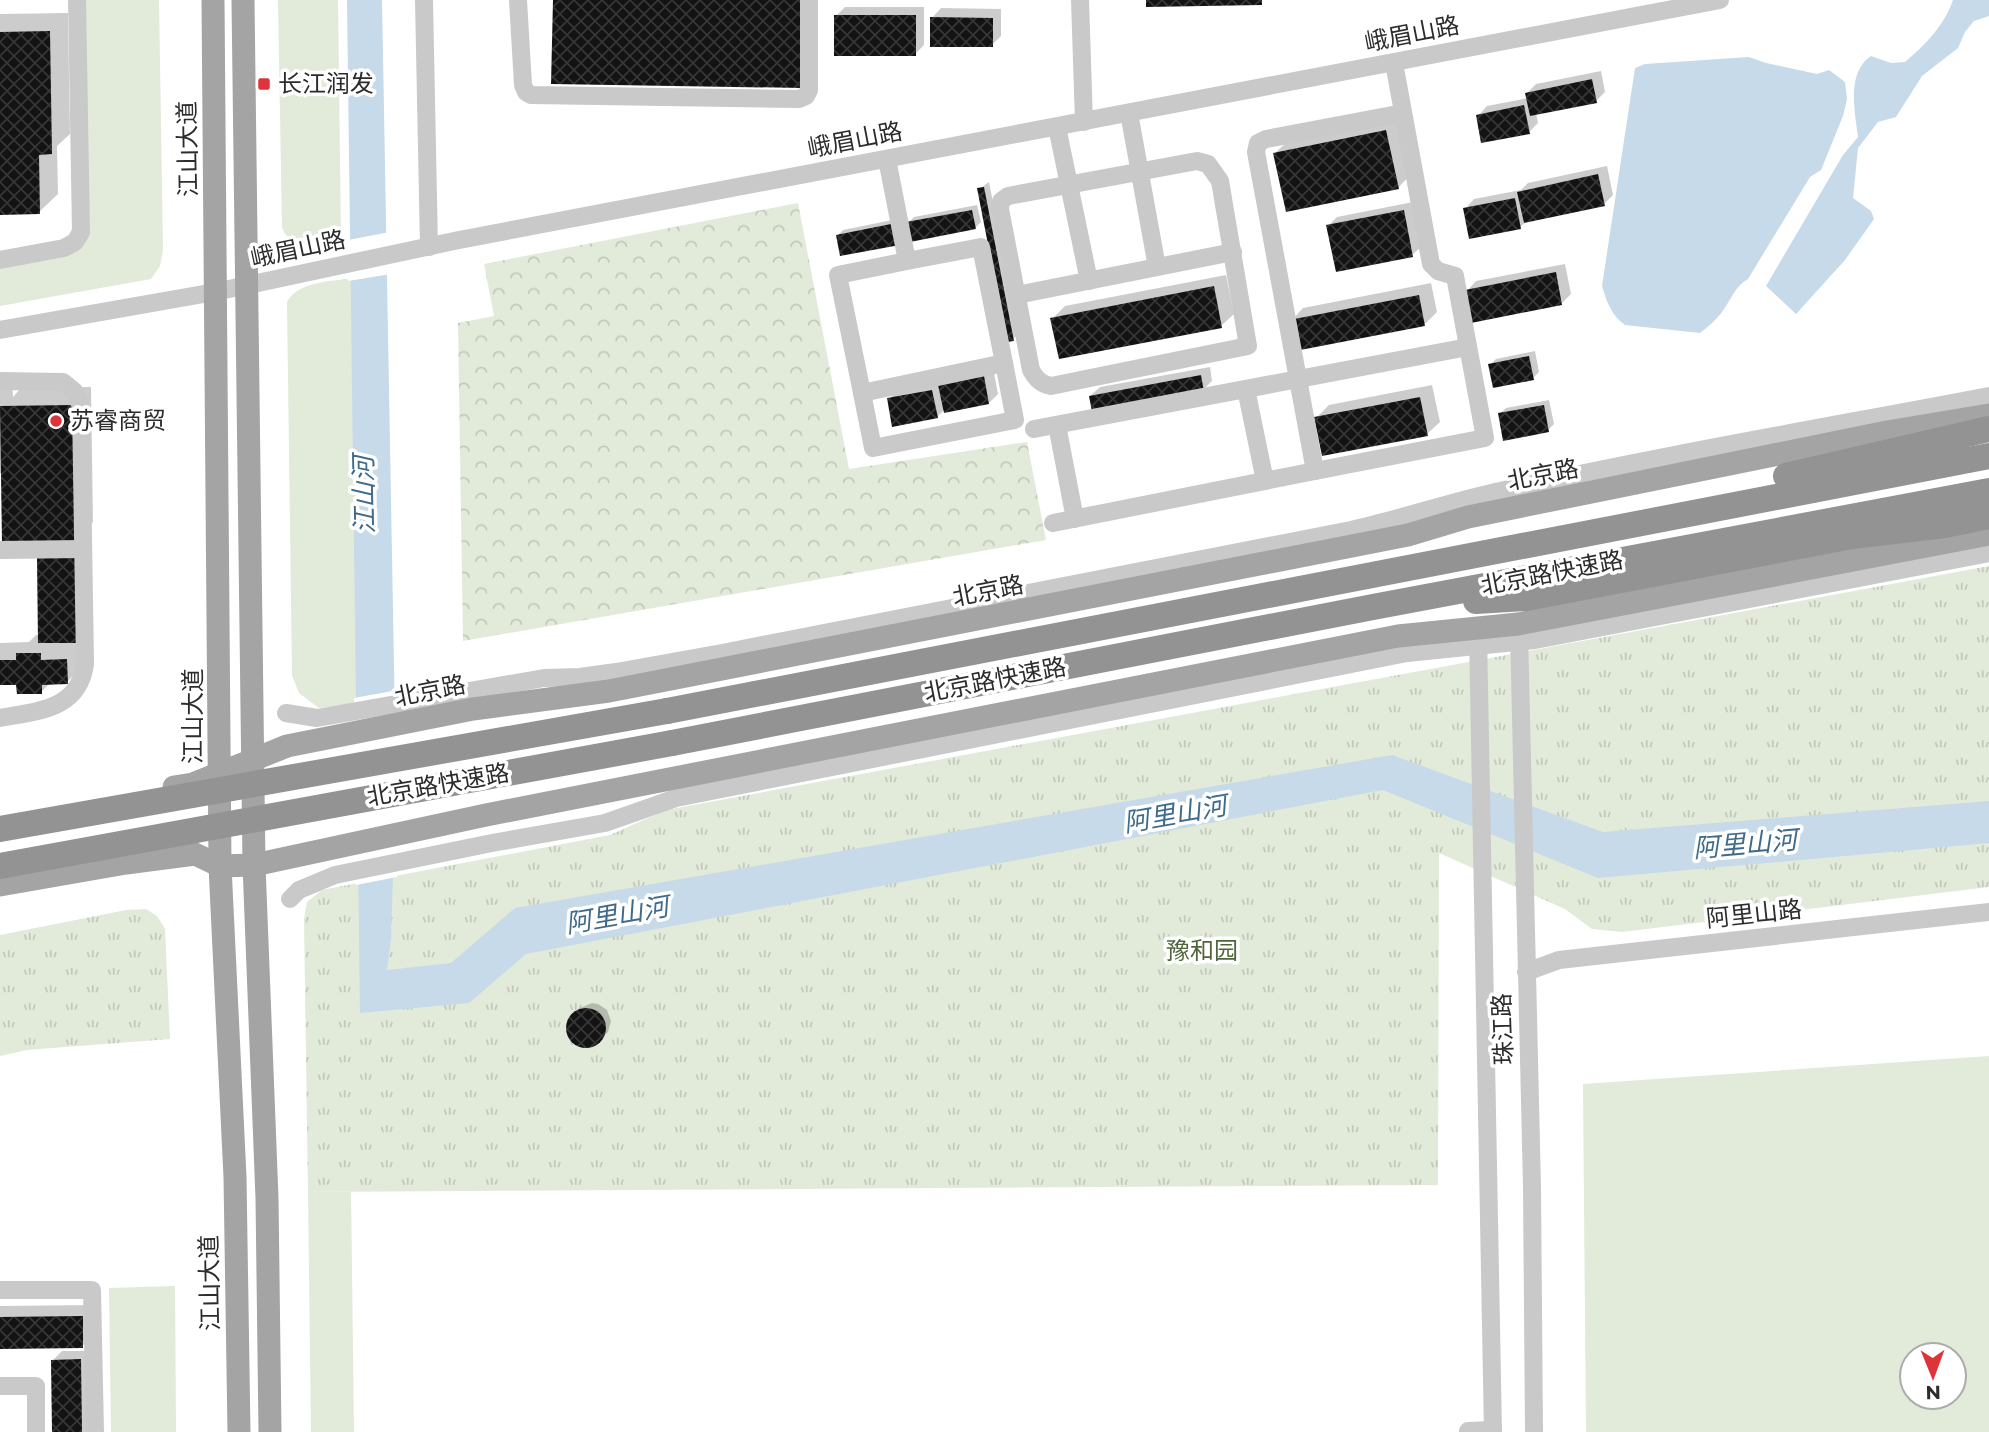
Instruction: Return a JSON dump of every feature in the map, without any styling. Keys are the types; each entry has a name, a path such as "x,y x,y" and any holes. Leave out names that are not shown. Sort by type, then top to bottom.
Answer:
{"highway":[{"path":"1446,559 1540,530 1657,502 1830,467 1989,429"},
{"name":"北京路快速路","path":"0,829 667,711 1989,456"},
{"name":"北京路快速路","path":"0,866 672,743 1989,491"},
{"path":"1373,607 1527,598 1852,536 1945,525 1989,516"}],"main road":[{"name":"江山大道","path":"213,0 220,866 234,1177 239,1432"},
{"path":"243,0 254,865 266,1185 270,1432"},
{"name":"北京路","path":"0,821 193,784 347,723 401,714 485,708 609,691 1408,535 1482,514 1887,432 1989,415"},
{"path":"0,885 126,863 195,855 220,866 254,865 350,843 1398,636 1478,637 1519,633 1989,534"}],"street":[{"path":"0,260 64,248 75,242 81,232 77,0"},
{"path":"424,0 429,247"},
{"path":"518,0 523,85 531,95 799,99 806,96 809,90 809,0"},
{"path":"1080,0 1084,122"},
{"name":"峨眉山路","path":"0,330 215,292 403,252 1709,1"},
{"path":"1053,523 1485,438 1455,276 1438,271 1431,264 1394,63"},
{"path":"1129,113 1157,267"},
{"path":"1315,471 1256,152 1258,143 1266,139 1403,113"},
{"path":"1057,127 1089,281"},
{"path":"887,159 907,261"},
{"path":"1197,161 1208,164 1220,181 1248,346 1051,386 1036,378 1031,370 1000,209 1001,201 1008,196 1069,185 1197,161"},
{"path":"981,247 1015,420 873,448 838,275 907,261 981,247"},
{"path":"1017,295 1233,253"},
{"path":"1034,429 1468,347"},
{"path":"862,393 1004,363"},
{"path":"0,381 63,382 69,385 81,406 85,664 82,682 70,698 41,710 0,718"},
{"path":"1246,389 1265,481"},
{"path":"401,714 544,678 616,672 749,648 1351,530 1473,497 1662,456 1989,396"},
{"path":"1057,425 1075,519"},
{"path":"0,550 83,549"},
{"path":"1519,633 1989,553"},
{"name":"珠江路","path":"1519,633 1532,1187 1534,1432"},
{"path":"289,899 299,890 335,875 605,823 676,798 1478,637"},
{"name":"珠江路","path":"1478,637 1493,1431"},
{"path":"286,713 347,723"},
{"name":"阿里山路","path":"1527,972 1559,961 1989,912"},
{"path":"0,1290 92,1290 95,1432"},
{"path":"0,1386 36,1386 36,1432"},
{"path":"1468,1431 1493,1431"}],"green space":[{"path":"83,0 159,0 163,250 160,266 151,279 0,306 0,265 72,251"},
{"path":"278,0 338,0 341,241 324,243 314,249 295,243 282,228"},
{"path":"798,203 849,469 1027,442 1046,540 463,641 458,323 494,316 484,264"},
{"path":"351,278 357,704 319,708 299,693 292,675 287,302 292,295 307,286"},
{"name":"豫和园","path":"1989,566 1989,887 1622,932 1592,929 1565,909 1439,853 1438,1185 308,1192 304,919 307,902 322,890 610,835 666,810"},
{"path":"146,909 157,916 165,929 170,1039 27,1050 0,1056 0,935 126,910"},
{"path":"1989,1056 1989,1432 1586,1432 1583,1084"},
{"path":"308,1192 351,1192 354,1432 311,1432"},
{"path":"175,1286 176,1432 111,1432 109,1288"}],"water":[{"path":"347,0 382,0 396,777 391,939 387,970 451,963 515,908 1392,755 1603,832 1989,801 1989,843 1598,878 1383,790 526,954 469,1003 360,1013"},
{"path":"1953,0 1989,0 1989,16 1974,21 1965,32 1958,48 1922,76 1896,117 1878,122 1858,148 1853,198 1871,211 1874,219 1845,260 1796,314 1766,286 1843,155 1858,137 1854,94 1858,72 1871,56 1891,63 1905,62 1933,34 1945,18"},
{"path":"1749,57 1817,74 1829,70 1845,82 1847,99 1843,116 1821,170 1810,177 1748,279 1736,289 1720,315 1703,331 1700,333 1625,325 1613,312 1602,286 1635,68 1645,64"}],"pier":[{"path":"390,232 391,274 348,281 348,240"},
{"path":"398,690 400,778 397,877 356,885 354,698"}],"building":[{"path":"553,0 803,0 802,88 551,84"},
{"path":"1146,0 1262,0 1262,5 1146,7"},
{"path":"834,15 916,15 916,56 834,56"},
{"path":"930,17 993,18 993,47 930,47"},
{"path":"50,31 52,154 39,155 40,214 0,215 0,32"},
{"path":"1592,79 1597,103 1530,116 1525,93"},
{"path":"1524,105 1530,134 1481,143 1476,115"},
{"path":"1386,130 1399,189 1286,212 1273,153"},
{"path":"1598,174 1605,206 1524,223 1517,192"},
{"path":"984,187 1014,341 1007,342 977,188"},
{"path":"1515,198 1521,229 1469,239 1463,208"},
{"path":"972,210 976,229 910,242 906,222"},
{"path":"1404,210 1413,257 1336,272 1326,225"},
{"path":"896,223 900,245 840,256 836,235"},
{"path":"1556,272 1562,305 1471,323 1465,290"},
{"path":"1214,286 1222,328 1059,359 1050,318"},
{"path":"1419,295 1425,326 1295,351 1289,320"},
{"path":"1529,356 1534,380 1493,388 1488,364"},
{"path":"1201,375 1204,392 1092,412 1089,396"},
{"path":"984,376 989,404 944,413 938,385"},
{"path":"932,390 938,418 892,427 887,398"},
{"path":"1420,397 1428,436 1322,456 1314,417"},
{"path":"73,405 75,543 2,544 0,406"},
{"path":"1544,405 1549,432 1503,441 1498,413"},
{"path":"76,557 77,643 38,643 37,558"},
{"path":"16,653 41,653 41,660 67,659 68,684 42,685 42,694 17,694 16,685 0,685 0,660 16,660"},
{"path":"586,1008 594,1009 600,1014 605,1020 605,1036 600,1042 594,1047 586,1048 578,1047 572,1042 567,1036 566,1028 567,1020 572,1014 578,1009"},
{"path":"83,1316 83,1348 0,1349 0,1317"},
{"path":"81,1359 82,1432 52,1432 51,1360"}],"place":[{"name":"长江润发","path":"264,84"},
{"name":"苏睿商贸","path":"56,421"}],"water label":[{"name":"江山河","path":"364,495"},
{"name":"阿里山河","path":"1175,814"},
{"name":"阿里山河","path":"1745,844"},
{"name":"阿里山河","path":"617,915"}]}
